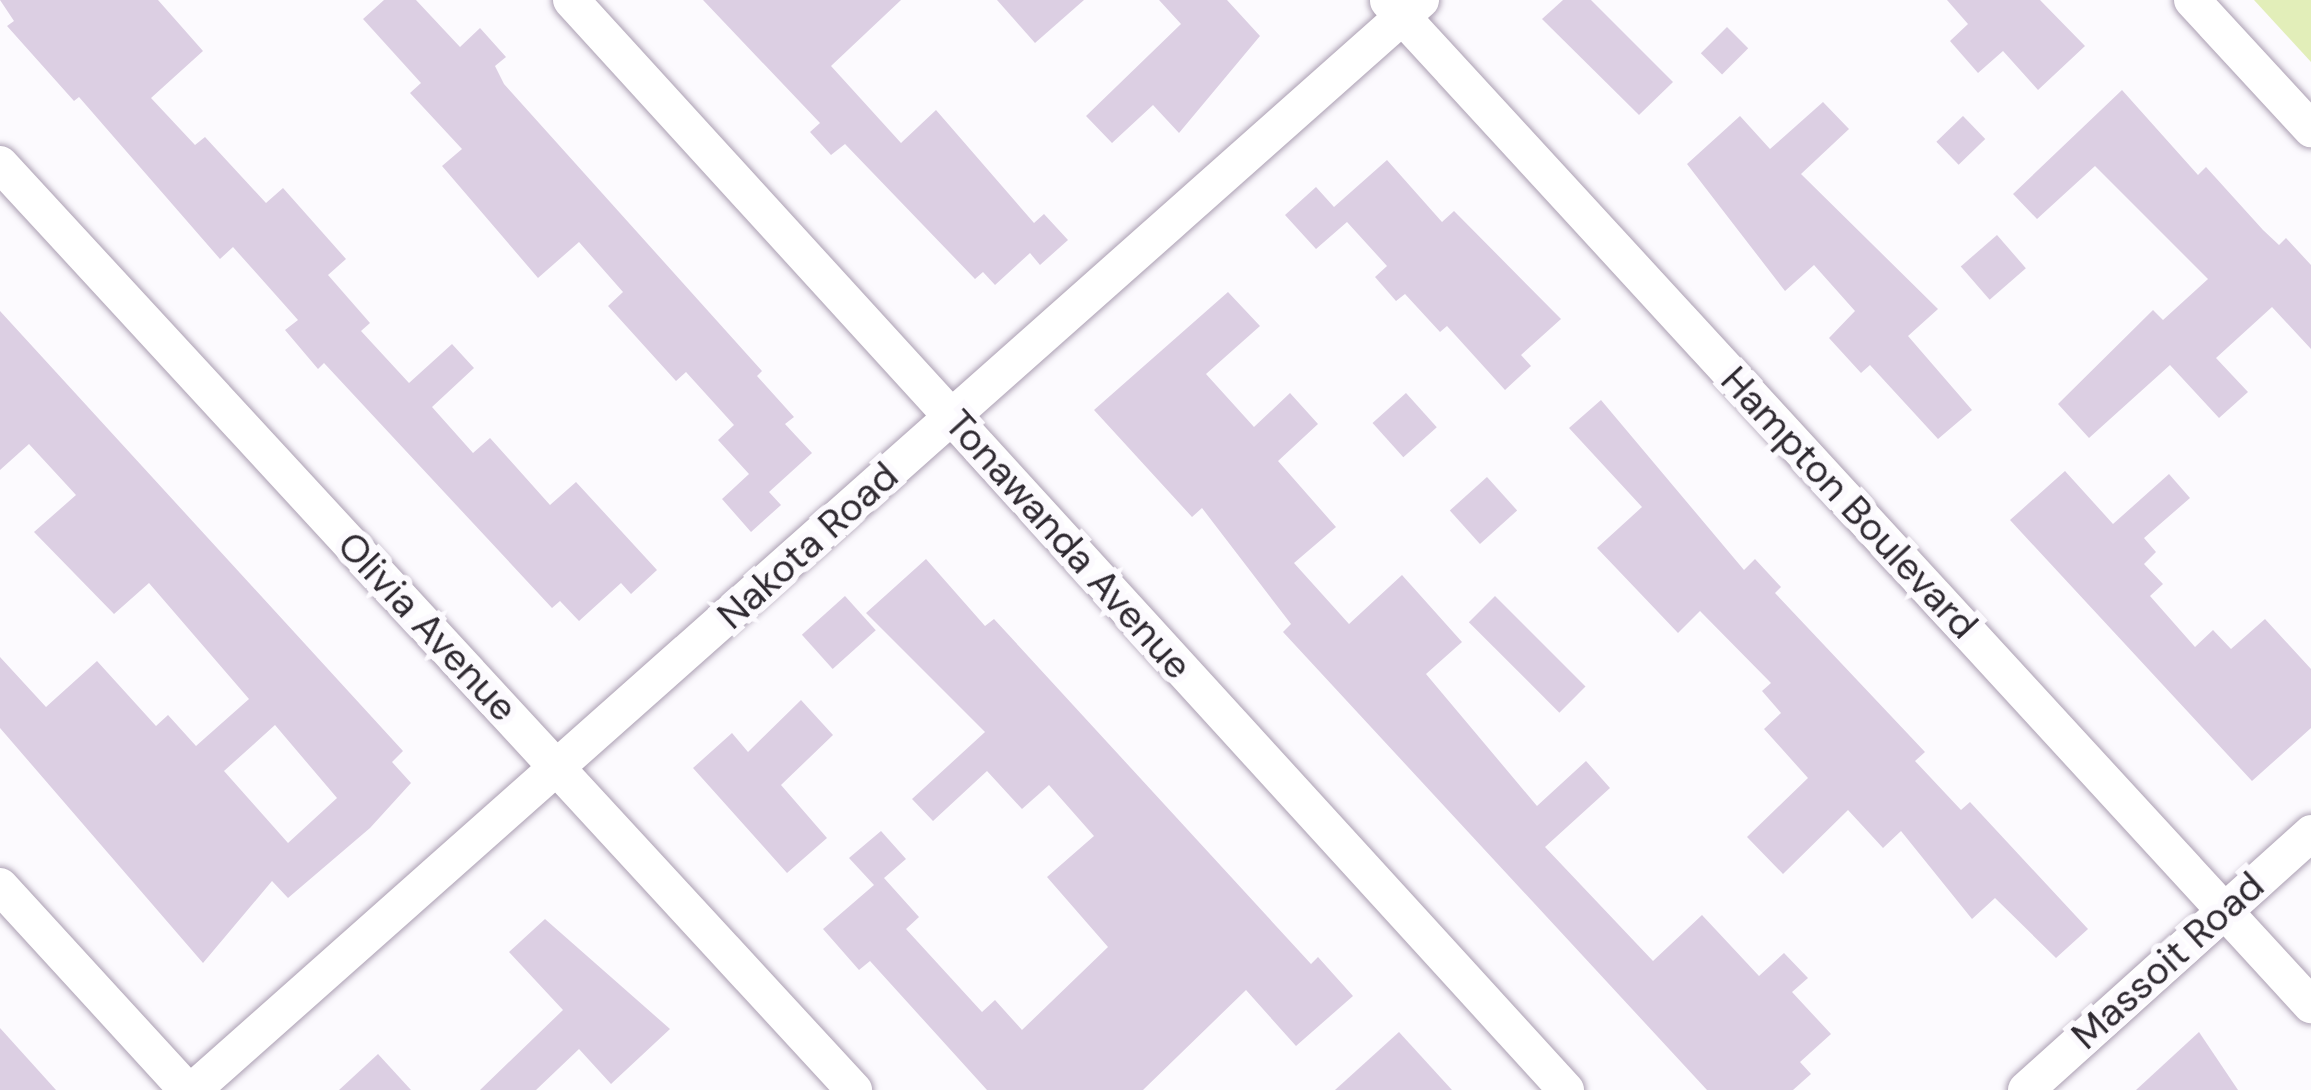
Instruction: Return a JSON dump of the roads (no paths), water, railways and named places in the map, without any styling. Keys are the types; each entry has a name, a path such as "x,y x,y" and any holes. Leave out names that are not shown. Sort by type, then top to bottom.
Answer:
{"street":[{"name":"Tonawanda Avenue","path":"571,0 1566,1090"},
{"path":"2192,0 2311,129"},
{"name":"Nakota Road","path":"190,1090 558,770 1404,6"},
{"name":"Hampton Boulevard","path":"1404,6 2311,1005"},
{"name":"Olivia Avenue","path":"0,164 854,1090"},
{"name":"Massoit Road","path":"2026,1090 2311,832"},
{"path":"0,886 190,1090"}]}
